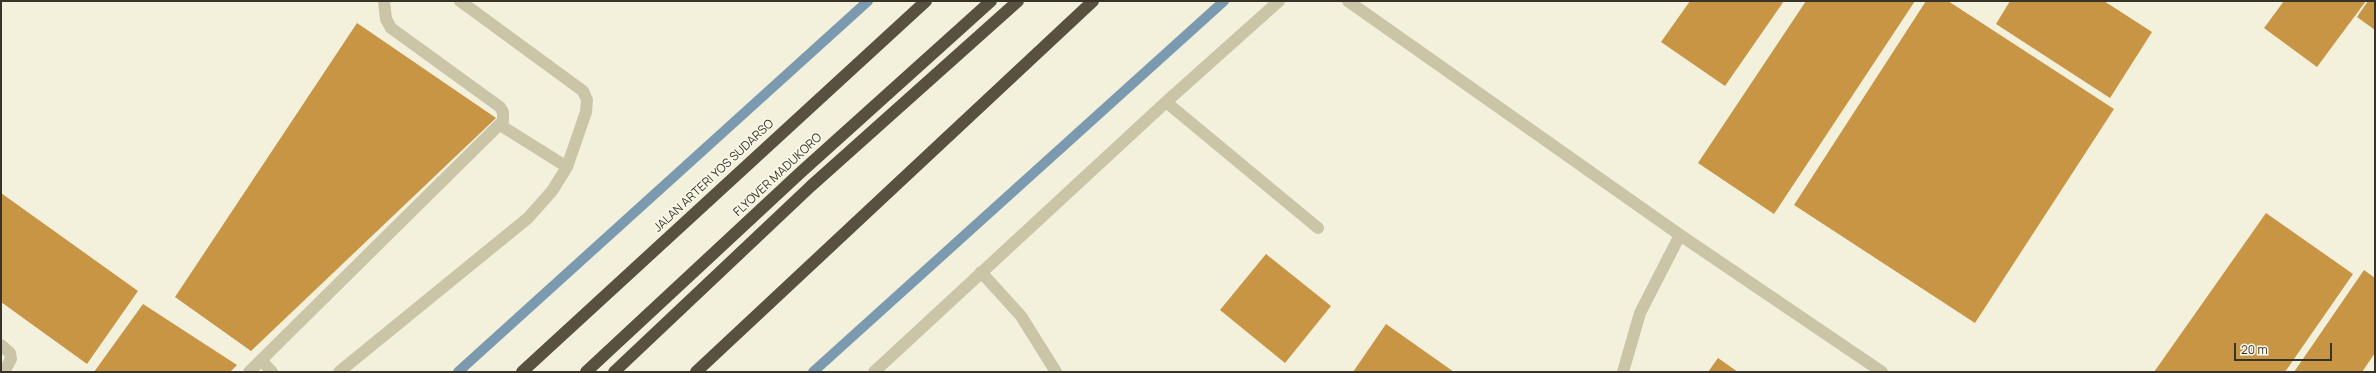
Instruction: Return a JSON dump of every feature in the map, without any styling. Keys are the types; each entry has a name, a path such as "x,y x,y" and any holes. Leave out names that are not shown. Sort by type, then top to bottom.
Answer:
{"highway":[{"name":"JALAN ARTERI YOS SUDARSO","path":"522,372 926,1"},
{"name":"FLYOVER MADUKORO","path":"586,372 800,173 991,1"},
{"path":"614,372 812,186 1018,1"},
{"path":"696,372 1093,1"}],"lane":[{"path":"249,372 500,125 504,115 500,107 391,28 386,19 384,1"},
{"path":"339,372 528,218 552,191 568,167 586,112 587,100 583,91 460,1"},
{"path":"874,372 1166,102 1278,1"},
{"path":"1348,1 1680,235 1882,372"},
{"path":"1166,102 1318,228"},
{"path":"500,125 568,167"},
{"path":"1623,372 1640,313 1680,235"},
{"path":"981,272 1025,322 1056,372"},
{"path":"1,345 10,353 11,359 4,372"},
{"path":"261,360 272,372"}],"building":[{"path":"1690,1 1784,1 1725,86 1661,42"},
{"path":"1806,1 1915,1 1774,214 1698,163"},
{"path":"1926,1 1948,1 2114,109 1975,323 1794,205"},
{"path":"2010,1 2104,1 2152,32 2110,98 1996,24"},
{"path":"2284,1 2366,1 2317,67 2264,28"},
{"path":"2368,1 2375,1 2375,30 2357,17"},
{"path":"357,23 496,118 251,351 175,297"},
{"path":"1,193 138,291 87,364 1,302"},
{"path":"2266,213 2353,274 2285,372 2154,372"},
{"path":"1266,254 1331,306 1285,363 1220,310"},
{"path":"2364,270 2375,278 2375,353 2362,372 2294,372"},
{"path":"143,304 237,365 230,372 94,372"},
{"path":"1386,324 1454,372 1353,372"},
{"path":"1718,358 1738,372 1708,372"}],"waterway":[{"path":"458,372 868,1"},
{"path":"813,372 1224,1"}]}
